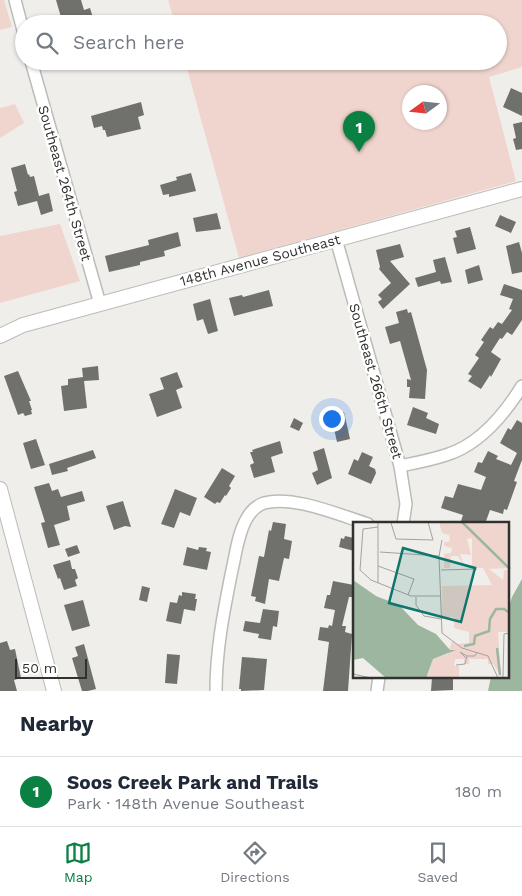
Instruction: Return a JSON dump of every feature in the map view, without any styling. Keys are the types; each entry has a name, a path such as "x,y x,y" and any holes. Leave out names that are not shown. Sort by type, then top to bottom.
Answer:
{"street":[{"path":"15,0 19,15"},
{"name":"Southeast 264th Street","path":"34,70 100,304"},
{"name":"148th Avenue Southeast","path":"0,336 23,325 522,189"},
{"name":"Southeast 266th Street","path":"336,239 400,466 406,504 403,522"},
{"path":"400,466 447,454 472,443 496,421 522,386"},
{"path":"0,489 3,514 54,691"},
{"path":"216,691 220,629 238,542 246,519 254,508 277,501 295,502 361,522"},
{"path":"377,691 379,678"}],"shaded area":[{"path":"0,0 4,0 12,27 0,30"},
{"path":"168,0 522,0 522,67 489,77 516,181 239,258 187,70 507,70 507,15 172,15"},
{"path":"15,104 24,123 0,138 0,108"},
{"path":"60,224 80,281 0,303 0,236"},
{"path":"522,579 522,691 488,691 491,678 510,678 510,604"}],"building":[{"path":"56,0 81,0 84,10 90,8 92,15 60,15"},
{"path":"511,88 522,93 522,116 503,107"},
{"path":"141,102 144,115 138,117 141,129 107,137 102,126 94,128 91,116"},
{"path":"522,122 522,149 516,150 513,139 516,138 513,124"},
{"path":"25,164 28,175 30,177 34,176 39,196 49,193 53,211 41,215 37,201 18,206 14,192 17,191 11,168"},
{"path":"191,173 196,191 169,197 169,194 163,195 160,185 177,180 176,177"},
{"path":"217,213 221,229 196,232 193,218"},
{"path":"500,215 516,222 511,233 495,226"},
{"path":"470,227 476,249 457,254 453,238 457,237 455,231"},
{"path":"178,232 181,246 164,251 165,256 140,262 140,265 109,272 105,256 149,245 148,240"},
{"path":"519,242 522,253 522,272 512,274 506,246"},
{"path":"400,244 404,257 390,261 410,284 383,309 378,302 382,299 378,295 391,283 379,269 376,250"},
{"path":"445,257 452,282 441,284 440,281 418,287 415,278 436,272 433,260"},
{"path":"479,265 483,280 468,284 465,270"},
{"path":"504,284 522,290 522,320 512,335 507,332 502,339 500,338 491,352 501,359 491,377 490,375 481,389 468,381 472,376 468,374 479,358 475,355 484,342 481,340 490,327 493,329 498,322 502,324 512,310 509,309 513,299 500,295"},
{"path":"269,290 273,306 234,316 229,298 242,295 243,297"},
{"path":"210,299 218,331 208,334 203,319 197,321 193,304"},
{"path":"407,309 408,313 411,312 427,370 425,399 409,398 410,387 407,387 407,379 411,380 400,341 390,344 385,327 399,323 396,312"},
{"path":"98,366 99,380 84,381 87,408 64,411 61,386 68,385 68,379 83,377 82,368"},
{"path":"18,371 31,401 29,401 32,414 25,416 23,413 18,415 4,376"},
{"path":"177,372 183,387 176,390 182,408 157,417 149,394 164,389 160,378"},
{"path":"413,407 428,413 426,418 439,424 436,434 407,425"},
{"path":"344,412 350,439 337,442 332,420 337,419 335,414"},
{"path":"294,418 303,423 299,431 290,427"},
{"path":"517,420 522,423 522,460 514,481 517,482 507,510 504,509 503,514 490,510 486,522 461,522 463,515 441,508 445,496 453,498 458,484 481,490 486,477 474,472 478,462 482,463 488,451 498,456 496,459 511,465 517,453 500,443 508,428 511,430"},
{"path":"36,439 45,465 31,469 23,443"},
{"path":"280,441 283,453 271,457 275,472 254,478 250,465 254,463 250,452"},
{"path":"324,448 332,478 317,485 312,473 318,470 313,452"},
{"path":"93,450 96,458 67,468 68,471 52,475 49,464"},
{"path":"362,452 373,457 369,466 375,469 376,473 371,484 348,474 354,459 358,461"},
{"path":"222,468 235,476 226,496 220,503 217,502 215,504 204,497"},
{"path":"49,483 52,491 58,489 61,497 82,491 85,501 67,506 70,520 54,525 60,545 48,548 41,523 45,522 34,487"},
{"path":"175,489 197,498 190,516 180,512 174,528 161,524"},
{"path":"123,501 131,527 125,526 114,530 106,506"},
{"path":"273,522 286,524 284,539 292,541 289,559 284,558 279,581 269,579 265,604 255,601 256,597 251,596 259,556 264,557 269,530 271,531"},
{"path":"345,536 353,538 353,551 339,547 341,538 344,539"},
{"path":"77,545 80,553 68,557 65,549"},
{"path":"187,547 198,550 199,547 207,548 206,551 211,552 207,570 183,565"},
{"path":"70,560 72,569 75,569 78,578 75,580 77,586 64,590 53,565"},
{"path":"333,581 353,585 352,597 349,597 342,626 346,626 345,632 352,634 348,691 323,691 329,642 318,640 320,627 328,628 329,625 332,626 335,610 324,608 327,595 330,595"},
{"path":"142,586 150,588 147,602 139,600"},
{"path":"182,592 196,594 195,611 184,609 181,624 166,621 170,602 177,603 179,595 182,596"},
{"path":"83,600 90,626 72,631 64,605"},
{"path":"263,609 279,611 277,627 273,626 271,640 258,638 259,634 243,631 245,621 260,623"},
{"path":"7,641 10,650 15,649 21,678 14,680 17,691 0,691 0,643"},
{"path":"84,644 96,689 88,691 82,691 72,658 78,656 75,647"},
{"path":"167,654 180,655 177,684 165,683"},
{"path":"242,657 267,659 264,690 241,691 239,689"},
{"path":"432,678 453,678 453,690 431,691"}],"place":[{"name":"Soos Creek Park and Trails","path":"359,152"}]}
